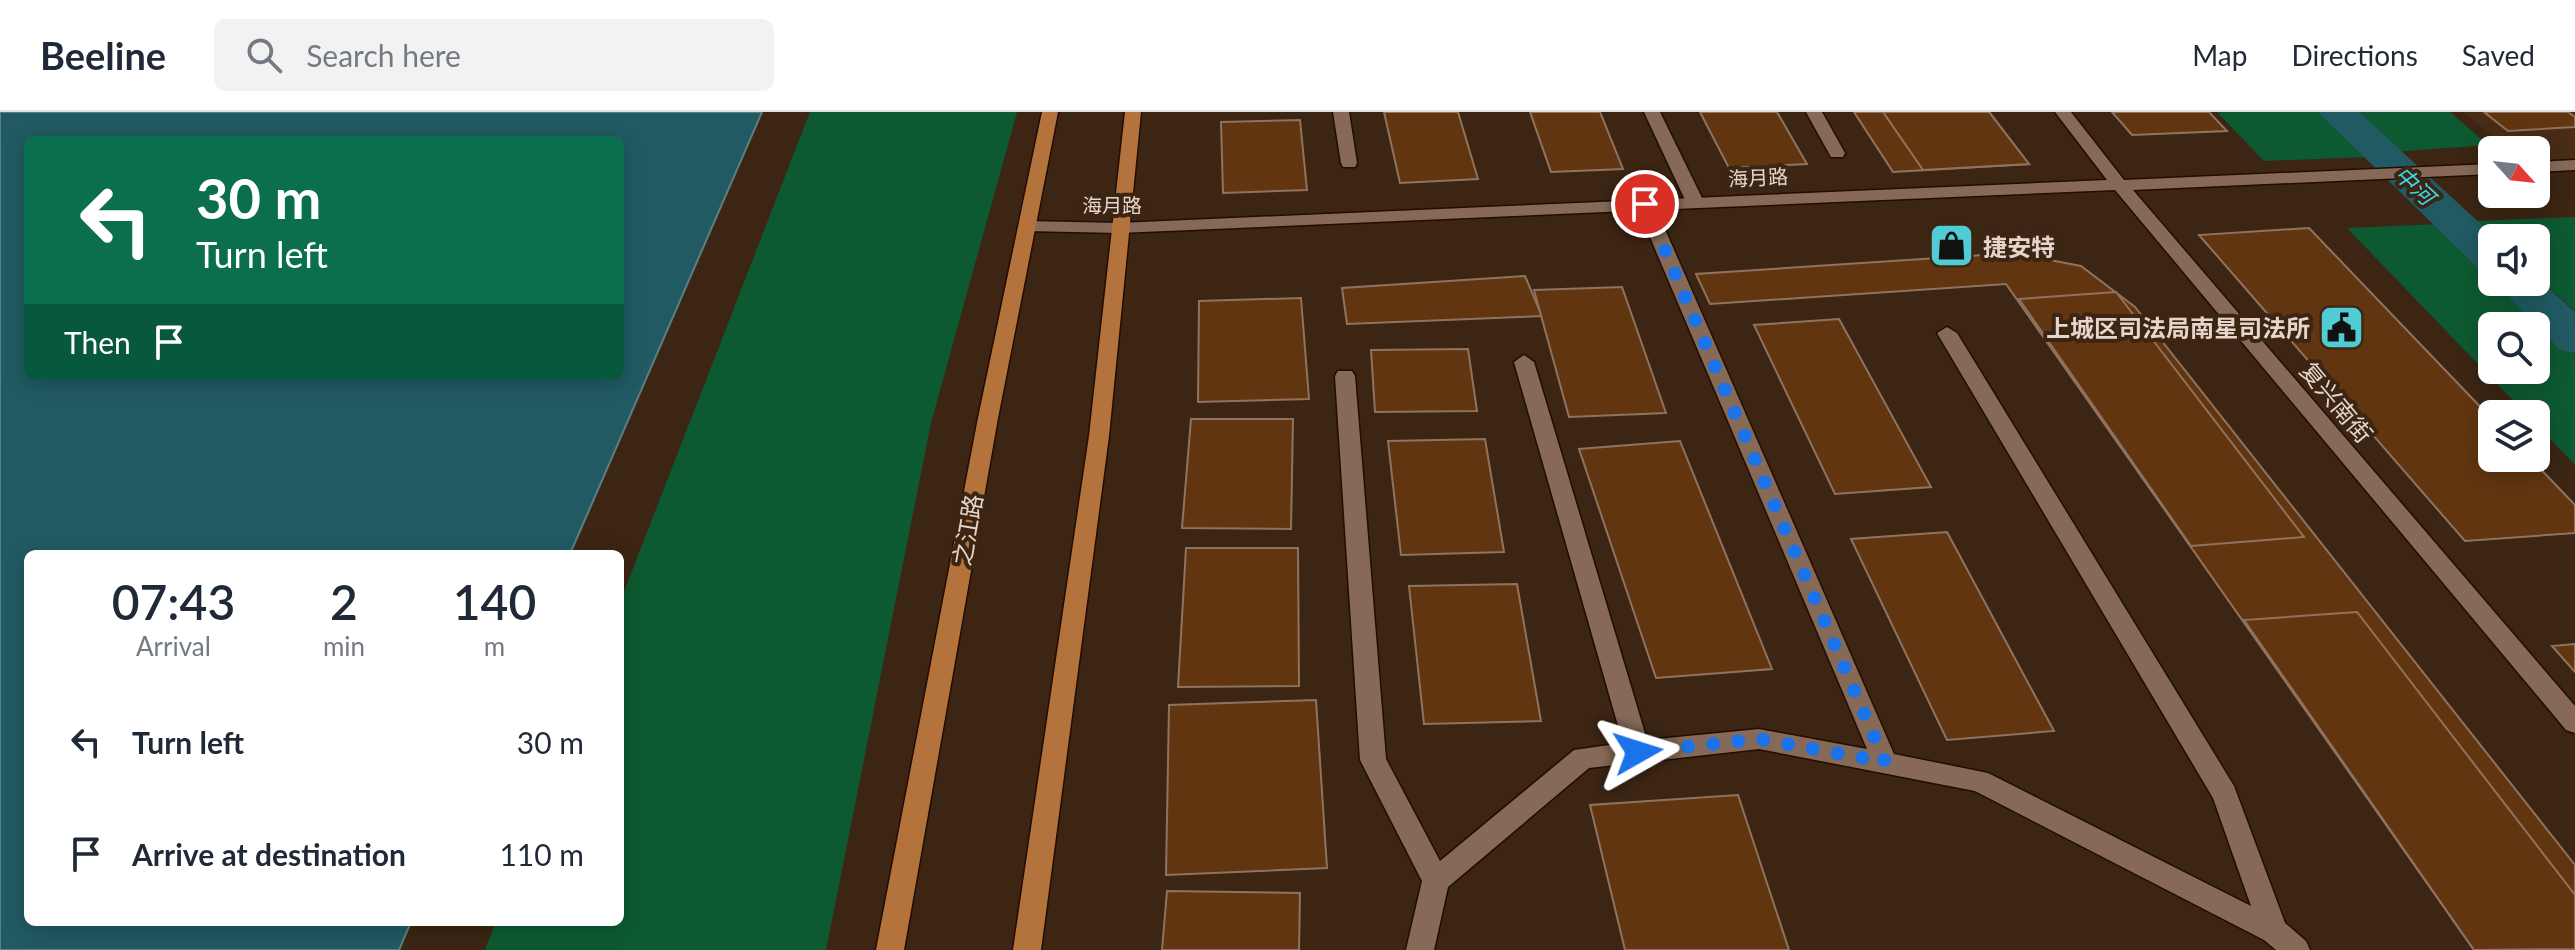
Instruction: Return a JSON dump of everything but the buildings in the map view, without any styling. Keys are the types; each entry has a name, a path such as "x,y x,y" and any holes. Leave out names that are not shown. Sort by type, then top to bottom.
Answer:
{"main road":[{"name":"之江路","path":"890,950 985,434 1050,112"},
{"path":"1027,950 1099,436 1133,112"}],"street":[{"path":"1341,112 1349,163"},
{"path":"1652,112 1695,202"},
{"path":"1814,112 1837,153"},
{"name":"复兴南街","path":"2063,112 2118,183 2575,723"},
{"path":"2550,166 2575,165"},
{"name":"海月路","path":"1027,226 1119,228 2478,169"},
{"path":"1645,204 1885,762"},
{"path":"1947,333 2225,794 2274,931"},
{"path":"1524,362 1638,752"},
{"path":"1345,376 1373,760 1436,880"},
{"path":"1420,950 1436,880 1583,758 1759,739 1979,781 2274,931 2296,950"}],"shaded area":[{"path":"2463,112 2575,112 2575,165 2550,166 2550,136 2492,136"}],"green space":[{"path":"810,112 1017,112 931,423 826,950 485,950 494,926 624,926 624,592"},
{"path":"2217,112 2320,112 2367,157 2264,161"},
{"path":"2350,112 2450,112 2478,136 2478,146 2392,152"},
{"path":"2575,217 2575,311 2550,289 2550,224 2478,224 2475,221"},
{"path":"2440,224 2478,261 2478,296 2514,296 2531,312 2478,312 2478,364 2347,228"},
{"path":"2550,331 2575,355 2575,465 2550,439 2550,400 2513,400 2497,384 2550,384"}],"water":[{"path":"0,112 762,112 572,550 24,550 24,926 409,926 399,950 0,950"}],"waterway":[{"name":"中河","path":"2337,112 2478,245"},
{"name":"中河","path":"2532,296 2575,338"}],"place":[{"name":"捷安特","path":"1952,246"},
{"name":"上城区司法局南星司法所","path":"2341,327"}],"route":[{"path":"1638,752 1759,739 1885,762 1645,204"}]}
